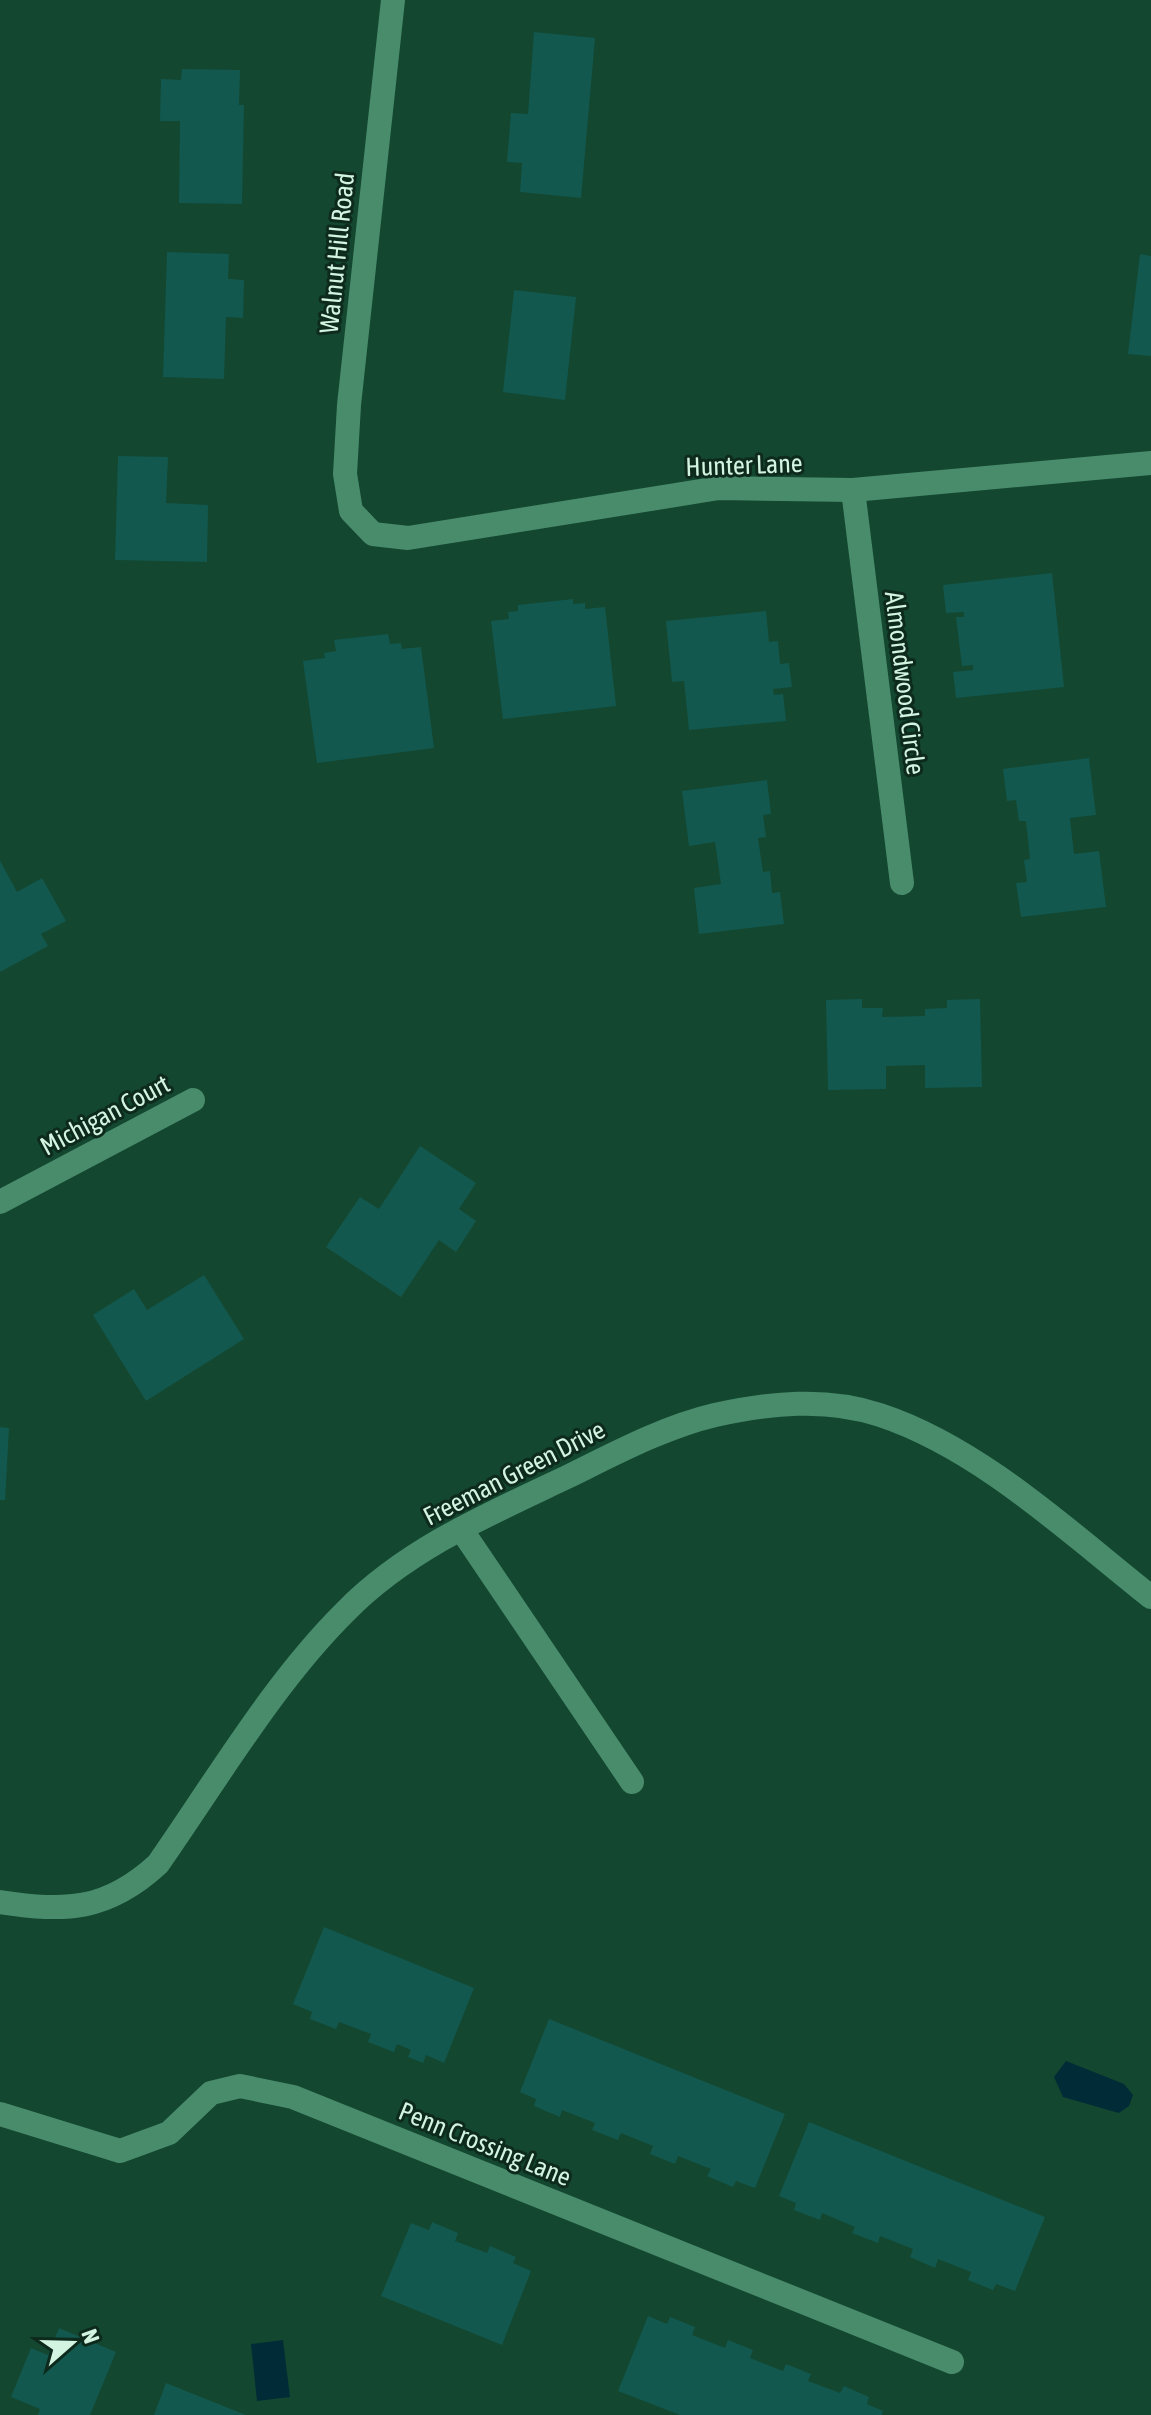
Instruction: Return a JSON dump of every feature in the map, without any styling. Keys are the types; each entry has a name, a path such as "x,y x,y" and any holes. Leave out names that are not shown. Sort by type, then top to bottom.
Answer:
{"street":[{"name":"Walnut Hill Road","path":"351,511 345,474 349,405 393,0"},
{"name":"Hunter Lane","path":"351,511 373,534 408,538 719,488 853,490 1151,463"},
{"name":"Almondwood Circle","path":"853,490 902,883"},
{"name":"Michigan Court","path":"0,1202 193,1100"},
{"name":"Freeman Green Drive","path":"0,1902 67,1908 100,1902 132,1888 158,1864 291,1674 343,1613 406,1560 461,1529 632,1446 711,1416 794,1403 837,1405 878,1414 918,1430 992,1474 1151,1597"},
{"path":"461,1529 632,1782"},
{"name":"Penn Crossing Lane","path":"0,2114 120,2151 169,2133 211,2093 240,2086 293,2097 952,2362"}],"water":[{"path":"1066,2061 1124,2084 1133,2095 1129,2106 1119,2113 1063,2097 1054,2077"},
{"path":"283,2340 290,2397 257,2401 251,2344"}],"building":[{"path":"534,32 595,38 581,198 520,192 522,163 507,162 511,113 528,114"},
{"path":"182,69 240,70 239,105 244,105 242,204 179,203 180,121 160,121 161,79 181,80"},
{"path":"167,252 229,254 228,279 244,280 243,318 226,317 224,379 163,377"},
{"path":"1140,254 1151,256 1151,356 1128,354"},
{"path":"514,290 576,297 565,400 503,392"},
{"path":"118,456 168,457 166,503 208,505 207,562 115,560"},
{"path":"1052,573 1064,687 956,698 953,672 973,670 973,665 962,666 956,617 964,617 964,612 946,613 943,585"},
{"path":"573,599 573,604 585,603 585,609 605,607 616,706 503,719 491,621 509,619 508,612 518,611 518,605"},
{"path":"766,611 769,642 778,641 780,664 789,663 792,687 773,689 774,695 783,694 786,721 689,730 684,681 672,682 666,621"},
{"path":"388,634 390,644 401,643 402,649 421,647 434,748 317,763 303,661 325,658 324,653 336,651 334,640"},
{"path":"1089,758 1096,815 1070,818 1074,854 1099,851 1106,907 1021,917 1016,883 1027,882 1024,860 1030,859 1026,821 1019,821 1016,800 1007,801 1003,769"},
{"path":"767,780 771,814 763,815 766,837 758,838 763,872 770,871 772,893 780,892 784,924 699,934 694,888 721,884 715,842 689,846 682,791"},
{"path":"0,861 17,892 42,878 66,921 41,934 48,946 0,972"},
{"path":"862,999 862,1008 883,1008 882,1017 925,1016 925,1009 947,1008 947,1000 980,999 982,1087 925,1088 925,1065 886,1066 886,1089 828,1090 826,1000"},
{"path":"420,1146 476,1183 459,1209 476,1221 456,1252 439,1240 401,1297 326,1247 360,1197 379,1209"},
{"path":"204,1275 244,1339 146,1401 93,1315 134,1289 147,1310"},
{"path":"0,1427 9,1428 5,1500 0,1500"},
{"path":"324,1927 474,1988 444,2063 426,2055 423,2063 408,2057 411,2050 397,2044 394,2052 368,2042 371,2034 339,2022 336,2029 310,2019 312,2012 293,2004"},
{"path":"549,2019 785,2114 755,2188 736,2181 733,2187 707,2176 711,2169 678,2156 675,2164 650,2154 653,2146 621,2133 618,2140 592,2130 595,2123 562,2110 560,2117 534,2106 536,2099 520,2092"},
{"path":"809,2122 1045,2217 1015,2291 996,2284 993,2290 968,2280 971,2272 938,2259 935,2268 910,2257 913,2249 880,2236 878,2243 852,2233 855,2227 822,2213 820,2220 794,2210 796,2203 779,2196"},
{"path":"432,2222 458,2233 455,2241 487,2253 490,2246 516,2257 513,2263 531,2271 502,2345 381,2296 411,2223 429,2230"},
{"path":"648,2316 667,2324 670,2317 695,2327 692,2335 725,2348 728,2340 753,2350 750,2358 783,2371 786,2364 811,2374 808,2381 840,2393 844,2386 869,2397 867,2404 883,2411 882,2415 680,2415 618,2391"},
{"path":"59,2328 116,2352 90,2415 38,2415 40,2409 11,2397 31,2348 48,2355"},
{"path":"166,2383 246,2415 154,2415"}]}
